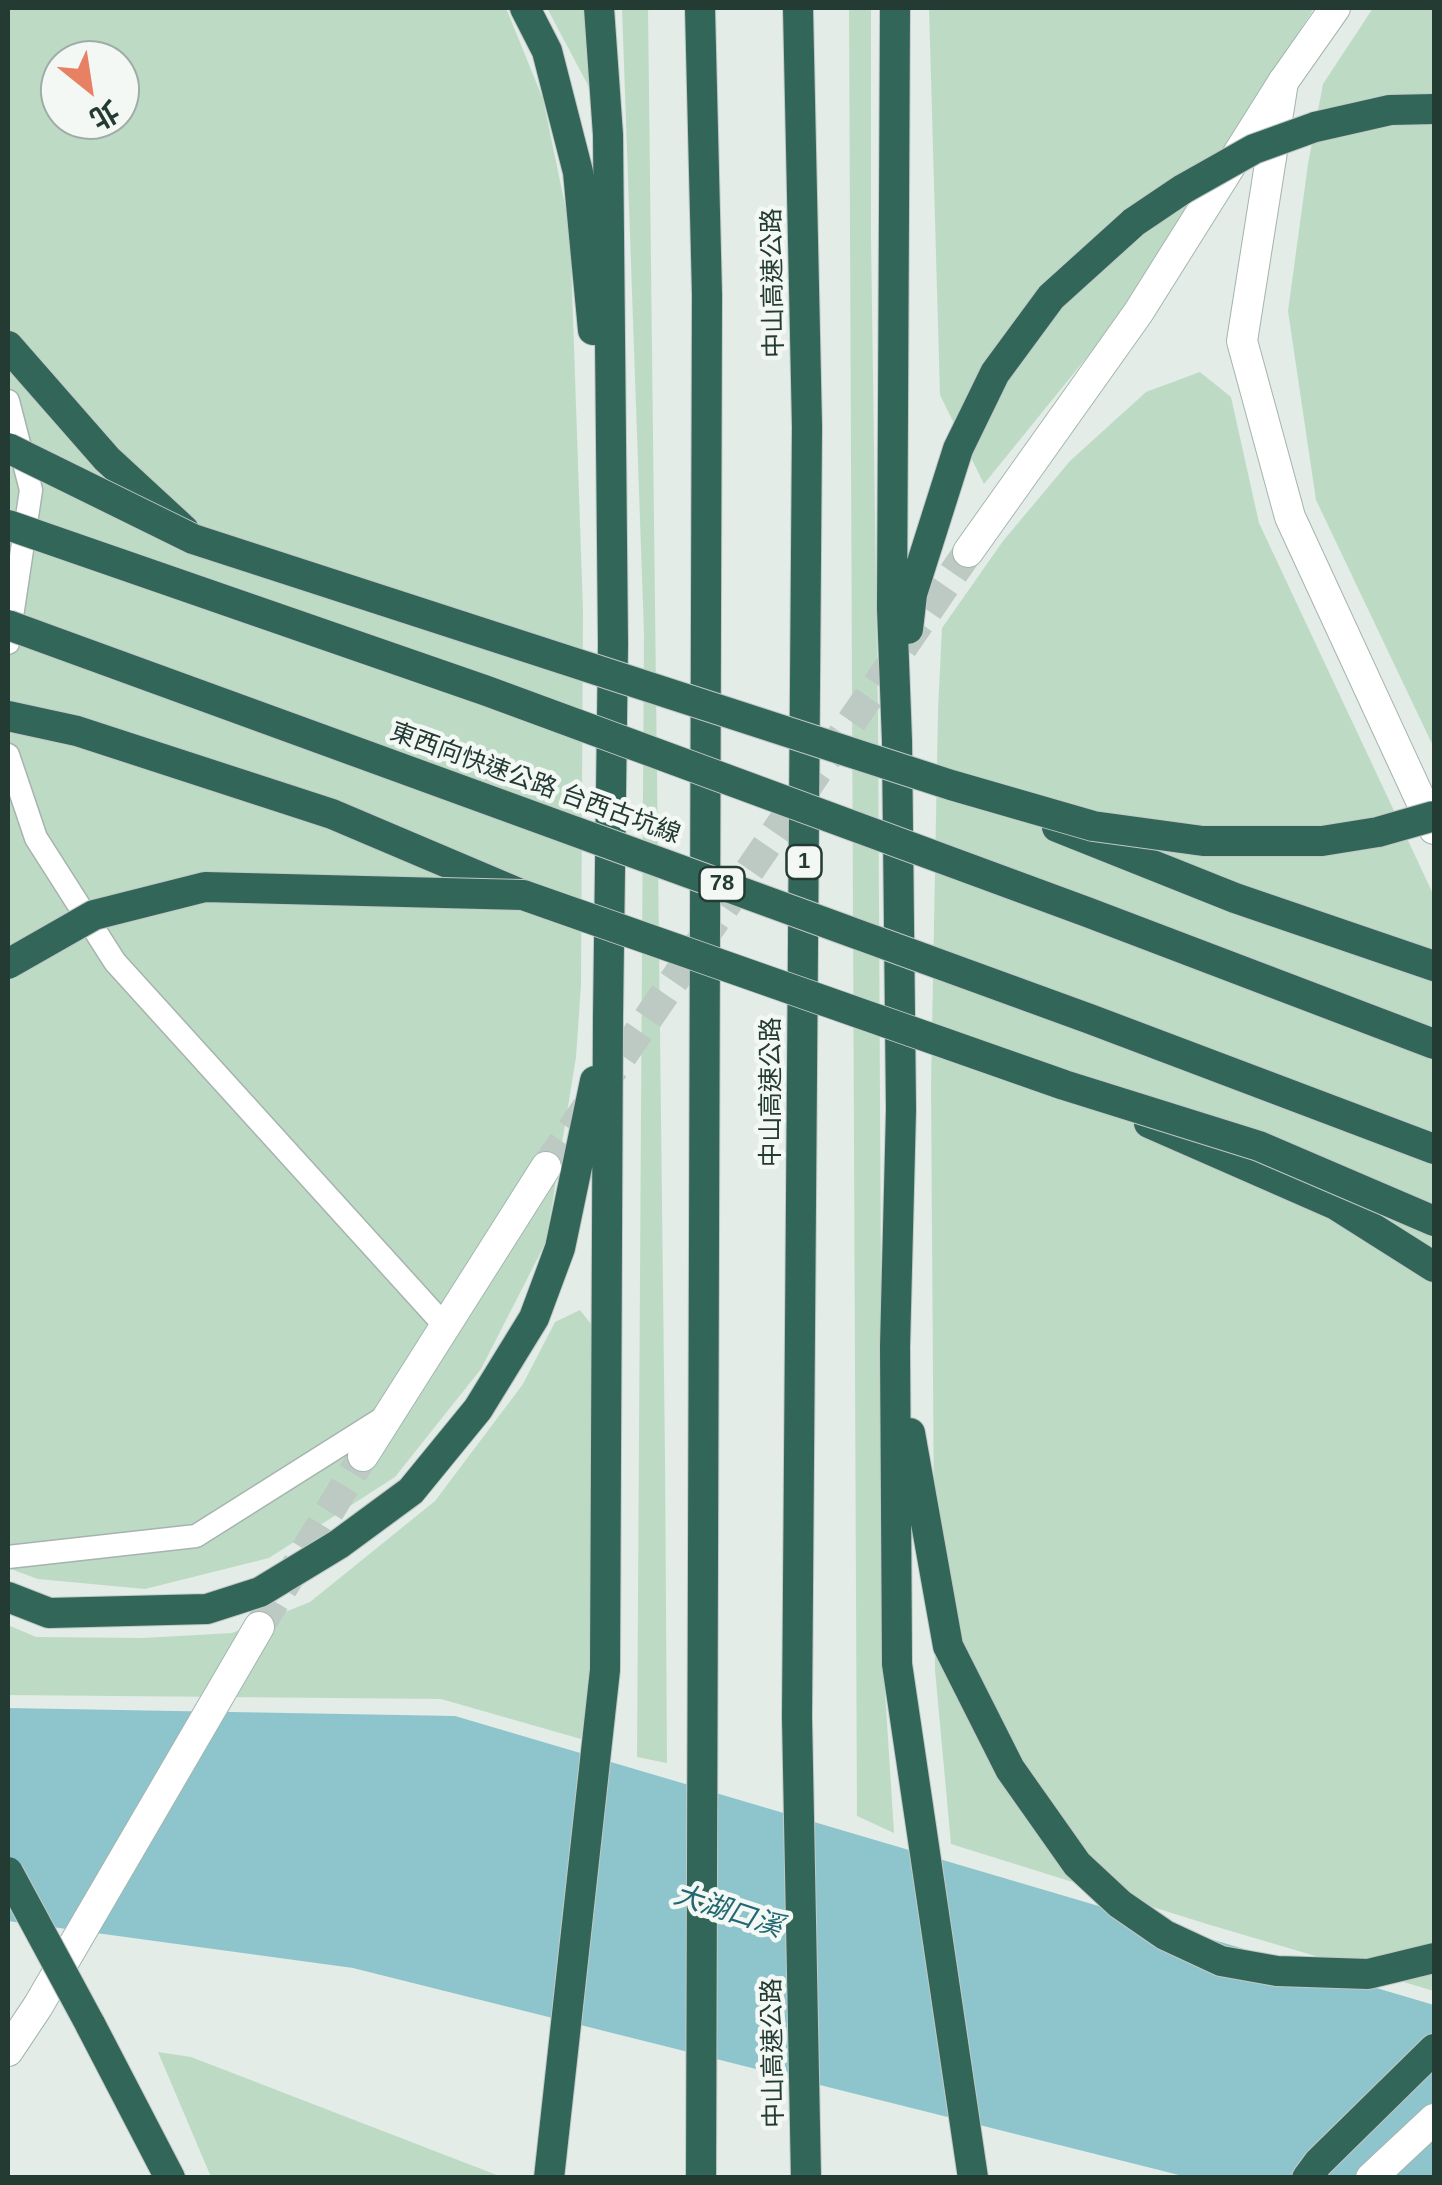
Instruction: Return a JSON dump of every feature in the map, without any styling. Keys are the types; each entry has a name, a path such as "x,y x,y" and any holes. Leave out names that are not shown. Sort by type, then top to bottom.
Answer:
{"highway":[{"path":"525,8 546,51 578,172 594,347 594,544 614,644"},
{"path":"549,2178 606,1670 608,1018 614,644 608,135 600,8"},
{"path":"700,8 707,294 701,2178"},
{"name":"中山高速公路","path":"798,8 807,447 798,1717 806,2164"},
{"path":"895,8 892,609 901,1110 896,1347 898,1664 973,2178"},
{"path":"897,741 912,594 958,448 996,373 1050,297 1134,222 1254,149 1315,127 1390,110 1434,109"},
{"path":"8,346 107,459 193,539"},
{"path":"8,448 193,539 950,785 1093,826 1203,841 1322,841 1378,832 1434,816"},
{"path":"8,524 506,698 1434,1044"},
{"name":"東西向快速公路 台西古坑線","path":"8,624 1090,1018 1434,1149"},
{"path":"8,716 77,731 332,814 523,895 1064,1085 1260,1146 1434,1221"},
{"path":"950,785 1235,898 1434,966"},
{"path":"8,964 94,915 206,887 523,895"},
{"path":"8,1598 50,1613 207,1608 260,1592 339,1544 411,1491 478,1409 534,1318 560,1248 608,1018"},
{"path":"1064,1085 1336,1206 1434,1266"},
{"path":"896,1347 948,1646 1010,1769 1077,1864 1120,1904 1165,1935 1221,1961 1277,1971 1368,1974 1434,1958"},
{"path":"8,1872 170,2178"},
{"path":"1307,2178 1434,2048"}],"street":[{"path":"968,552 1138,312 1283,82 1335,8"},
{"path":"1283,82 1242,340 1290,516 1434,829"},
{"path":"362,1456 546,1167"},
{"path":"8,2052 252,1639"},
{"path":"1371,2178 1434,2119"}],"lane":[{"path":"8,402 31,490 8,643"},
{"path":"8,755 36,838 116,962 446,1327"},
{"path":"8,1557 196,1536 390,1414"}],"green space":[{"path":"8,8 506,8 543,99 570,229 583,611 581,985 576,1057 546,1242 481,1369 395,1477 269,1558 145,1589 38,1579 8,1568"},
{"path":"547,8 584,8 590,89"},
{"path":"622,8 648,8 667,1763 637,1757 644,633"},
{"path":"849,8 871,8 883,1660 894,1833 857,1816"},
{"path":"929,8 1314,8 1271,77 1194,225 984,484 940,395"},
{"path":"1373,8 1434,8 1434,748 1316,500 1288,311 1323,84"},
{"path":"1200,372 1231,397 1259,523 1434,896 1434,1991 951,1844 935,1670 931,1086 942,628 1003,541 1070,461 1146,392"},
{"path":"580,1310 598,1333 592,1667 581,1739 441,1699 8,1695 8,1625 36,1637 143,1638 232,1633 310,1602 435,1501 523,1384 555,1322"},
{"path":"158,2052 191,2057 502,2177 211,2177"}],"water":[{"name":"大湖口溪","path":"8,1708 455,1716 1434,2005 1434,2177 1187,2177 353,1968 8,1921"}],"tunnel":[{"path":"546,1167 968,552"},
{"path":"259,1627 363,1456"}]}
